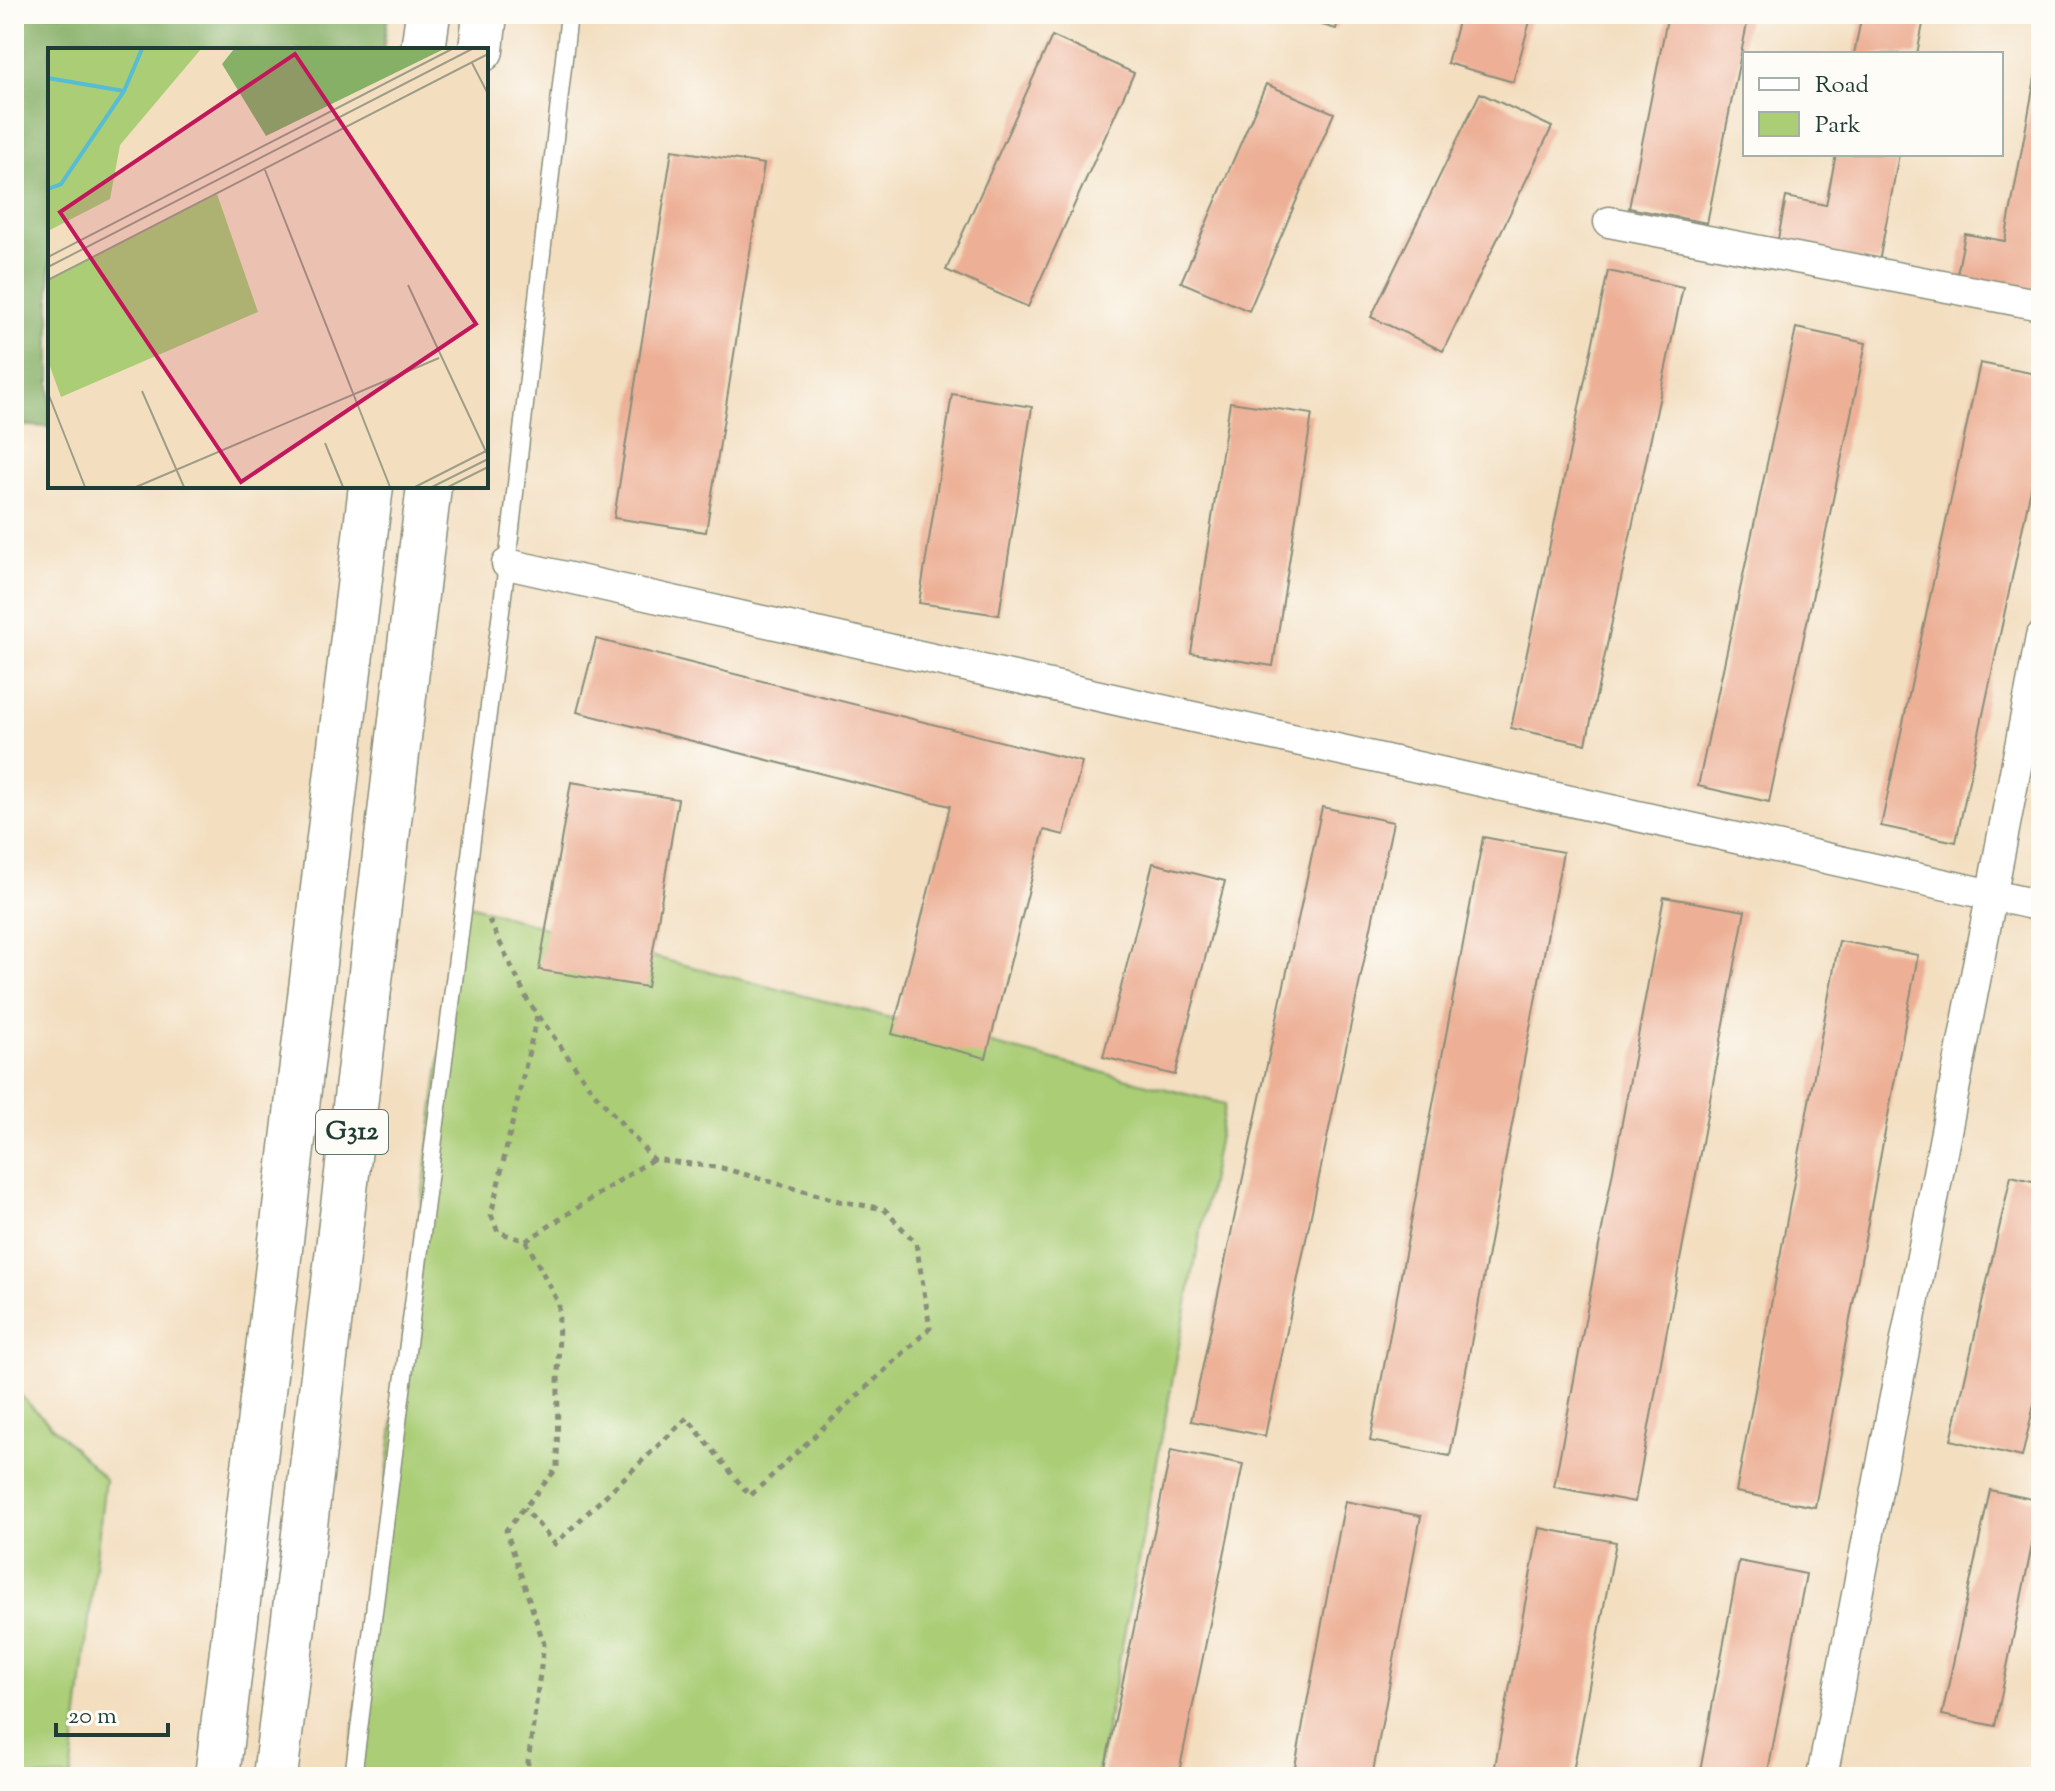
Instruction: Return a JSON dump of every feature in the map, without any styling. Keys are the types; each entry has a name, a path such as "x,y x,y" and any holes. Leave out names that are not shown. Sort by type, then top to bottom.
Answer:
{"highway":[{"path":"423,48 428,14"},
{"path":"481,48 485,14"},
{"name":"G312","path":"217,1777 371,488"},
{"name":"G312","path":"275,1777 429,488"}],"street":[{"path":"1609,222 2041,305"},
{"path":"507,564 2041,906"},
{"path":"1822,1777 2041,637"}],"lane":[{"path":"353,1777 507,564 569,14"}],"path":[{"path":"467,884 496,931 538,1015 591,1089 653,1159"},
{"path":"526,1777 544,1644 506,1530 557,1468 559,1304 526,1241 498,1232 491,1215 538,1015"},
{"path":"524,1508 555,1544 687,1418 750,1496 930,1328 916,1243 884,1209 839,1201 722,1168 653,1159 526,1241"}],"green space":[{"path":"14,14 388,14 383,48 48,48 48,427 14,425"},
{"path":"460,902 568,935 1225,1104 1097,1777 348,1777"},
{"path":"14,1389 105,1479 71,1777 14,1777"}],"building":[{"path":"1284,14 1340,14 1336,29"},
{"path":"1460,14 1532,14 1513,82 1447,63"},
{"path":"1668,14 1749,14 1707,223 1629,208"},
{"path":"1862,14 1925,14 1917,52 1854,52"},
{"path":"1052,36 1134,73 1028,307 946,270"},
{"path":"2039,56 2041,295 1956,280 1965,234 2005,241"},
{"path":"1266,84 1334,113 1249,311 1181,282"},
{"path":"1480,93 1552,127 1443,351 1371,317"},
{"path":"672,150 764,164 706,532 614,518"},
{"path":"1836,156 1899,156 1879,262 1777,244 1786,197 1826,205"},
{"path":"1608,271 1683,287 1586,744 1511,728"},
{"path":"1796,328 1866,343 1769,802 1698,786"},
{"path":"1980,363 2041,375 2041,441 1956,842 1881,826"},
{"path":"952,394 1032,407 999,615 919,603"},
{"path":"1230,402 1312,414 1273,666 1191,653"},
{"path":"596,639 1082,762 1064,835 1044,830 986,1058 892,1034 950,806 577,712"},
{"path":"571,782 678,799 647,987 539,970"},
{"path":"1322,807 1393,822 1265,1436 1191,1421"},
{"path":"1483,837 1563,852 1450,1456 1370,1441"},
{"path":"1153,863 1225,881 1175,1075 1103,1057"},
{"path":"1664,897 1745,911 1635,1502 1554,1487"},
{"path":"1839,941 1918,955 1815,1507 1736,1492"},
{"path":"2011,1176 2041,1183 2041,1374 2022,1457 1951,1440"},
{"path":"1171,1450 1243,1464 1178,1777 1103,1777"},
{"path":"1990,1490 2041,1501 1995,1726 1942,1715"},
{"path":"1345,1501 1421,1516 1372,1777 1293,1777"},
{"path":"1539,1528 1616,1542 1572,1777 1493,1777"},
{"path":"1739,1561 1806,1574 1767,1777 1699,1777"}]}
